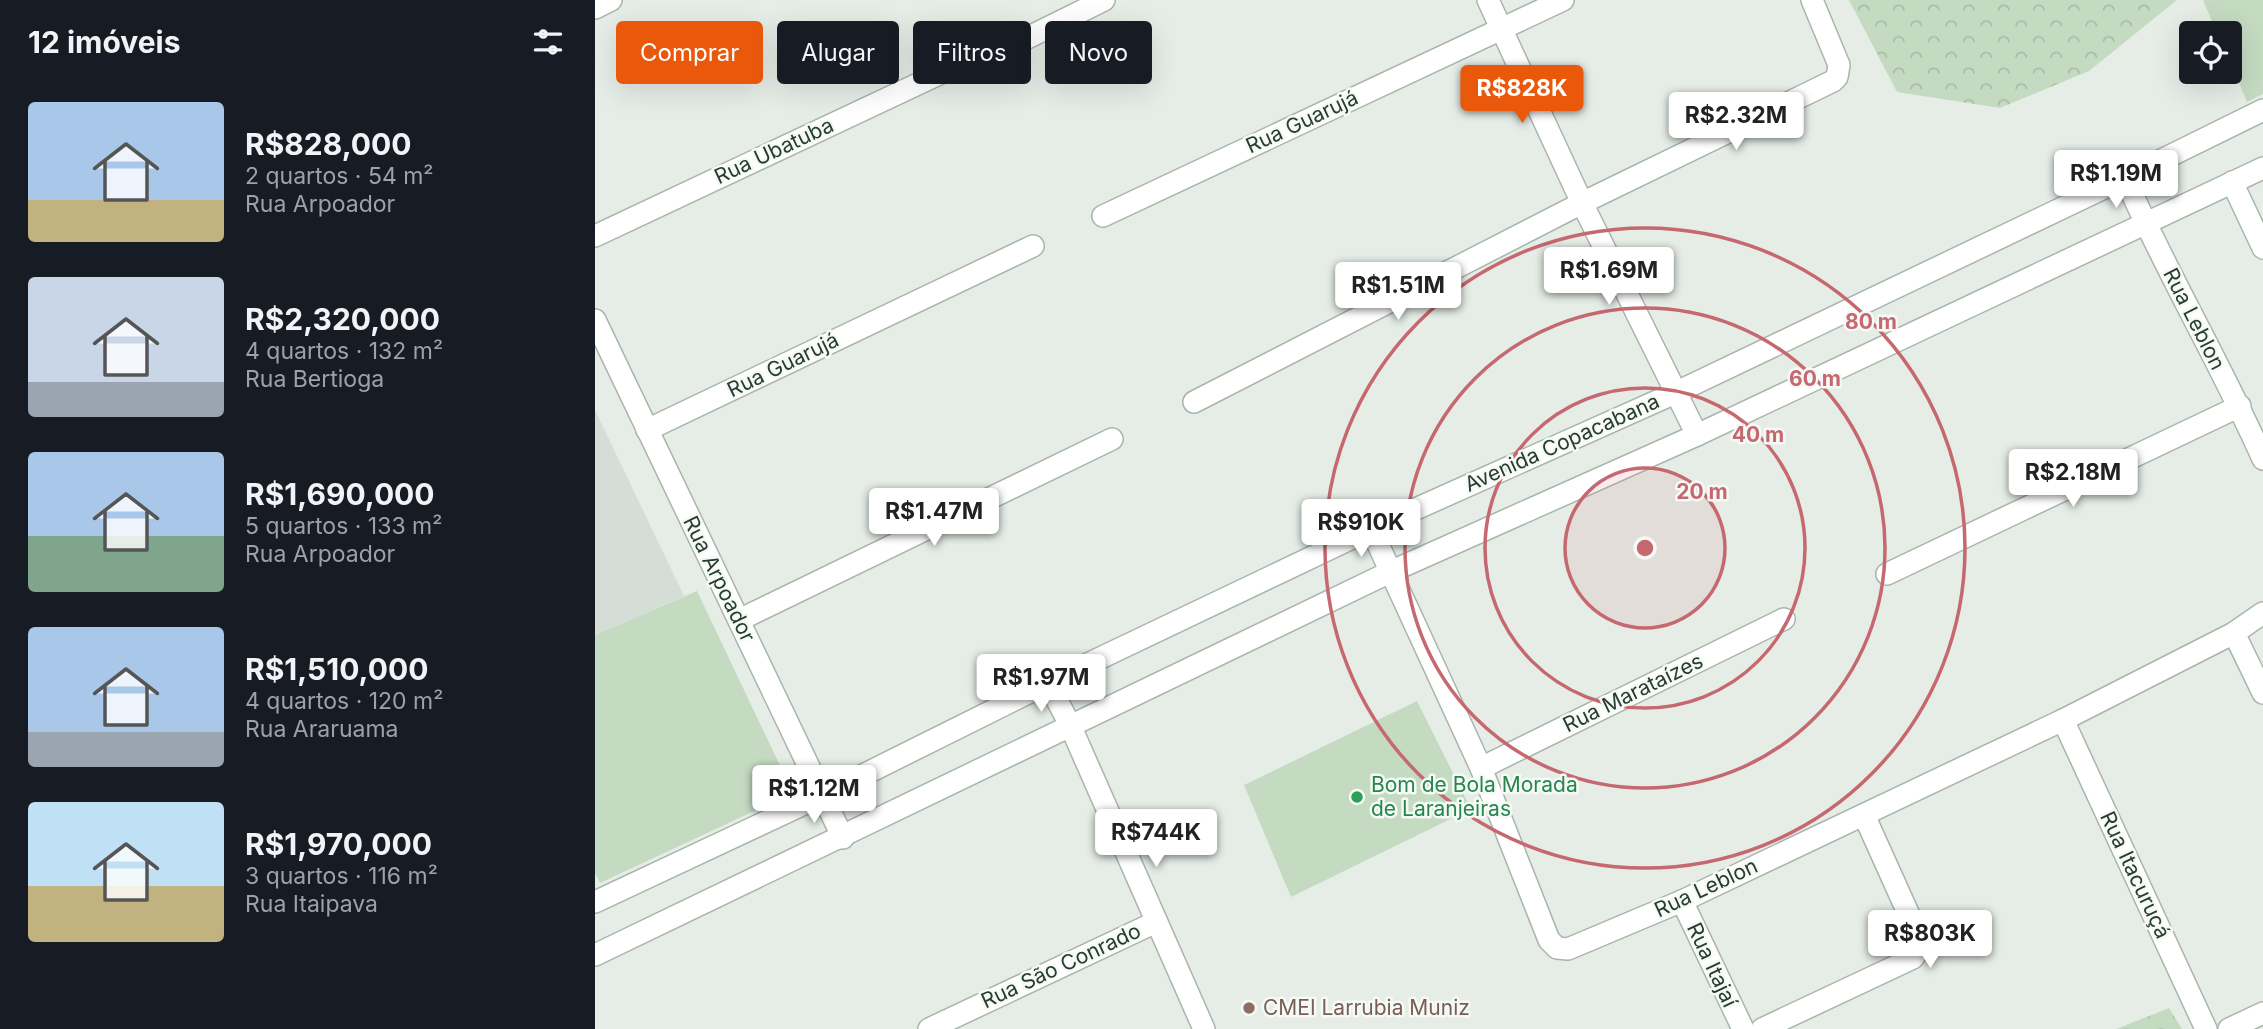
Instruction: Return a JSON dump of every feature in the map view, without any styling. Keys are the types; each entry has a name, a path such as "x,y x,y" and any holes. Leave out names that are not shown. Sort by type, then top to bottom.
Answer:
{"street":[{"path":"595,8 611,0"},
{"path":"1031,36 1104,0"},
{"path":"1487,0 1582,204 1697,436"},
{"name":"Rua Guarujá","path":"1103,216 1563,0"},
{"path":"1194,402 1582,204 1833,81 1837,77 1839,65 1812,0"},
{"name":"Rua Ubatuba","path":"595,236 918,84"},
{"name":"Avenida Copacabana","path":"595,902 823,795 1048,683 1371,529 1675,393 2263,110"},
{"path":"595,956 1390,572 1697,436 2263,168"},
{"name":"Rua Leblon","path":"2125,178 2146,225 2240,406 2263,459"},
{"path":"2232,182 2263,248"},
{"name":"Rua Guarujá","path":"647,430 1033,246"},
{"name":"Rua Arpoador","path":"595,320 843,838"},
{"path":"1887,574 2240,406"},
{"path":"739,620 1112,439"},
{"name":"Rua Leblon","path":"1371,529 1481,768 1549,940 1557,948 1568,949 1682,901 2063,720 2234,634 2263,613"},
{"name":"Rua Marataízes","path":"1481,768 1784,619"},
{"path":"2234,634 2263,692"},
{"path":"1048,683 1070,725 1204,1029"},
{"name":"Rua Itacuruçá","path":"2063,720 2206,1029"},
{"path":"1762,1029 1913,958 1918,951 1918,934 1864,814"},
{"name":"Rua Itajaí","path":"1682,901 1743,1029"},
{"name":"Rua São Conrado","path":"929,1029 1156,922"},
{"path":"2229,1029 2263,1013"}],"shaded area":[{"path":"595,410 684,596 595,635"}],"green space":[{"path":"1849,0 2177,0 2089,71 2000,108 1897,92"},
{"path":"2203,0 2263,0 2263,94 2247,102 2240,84 2242,84 2242,21 2212,21"},
{"path":"697,591 793,793 600,883 595,873 595,635"},
{"name":"Bom de Bola Morada de Laranjeiras","path":"1417,701 1471,809 1291,897 1244,785"},
{"path":"2169,1008 2182,1029 2116,1029"}],"place":[{"name":"Bom de Bola Morada de Laranjeiras","path":"1357,797"},
{"name":"CMEI Larrubia Muniz","path":"1249,1008"}]}
